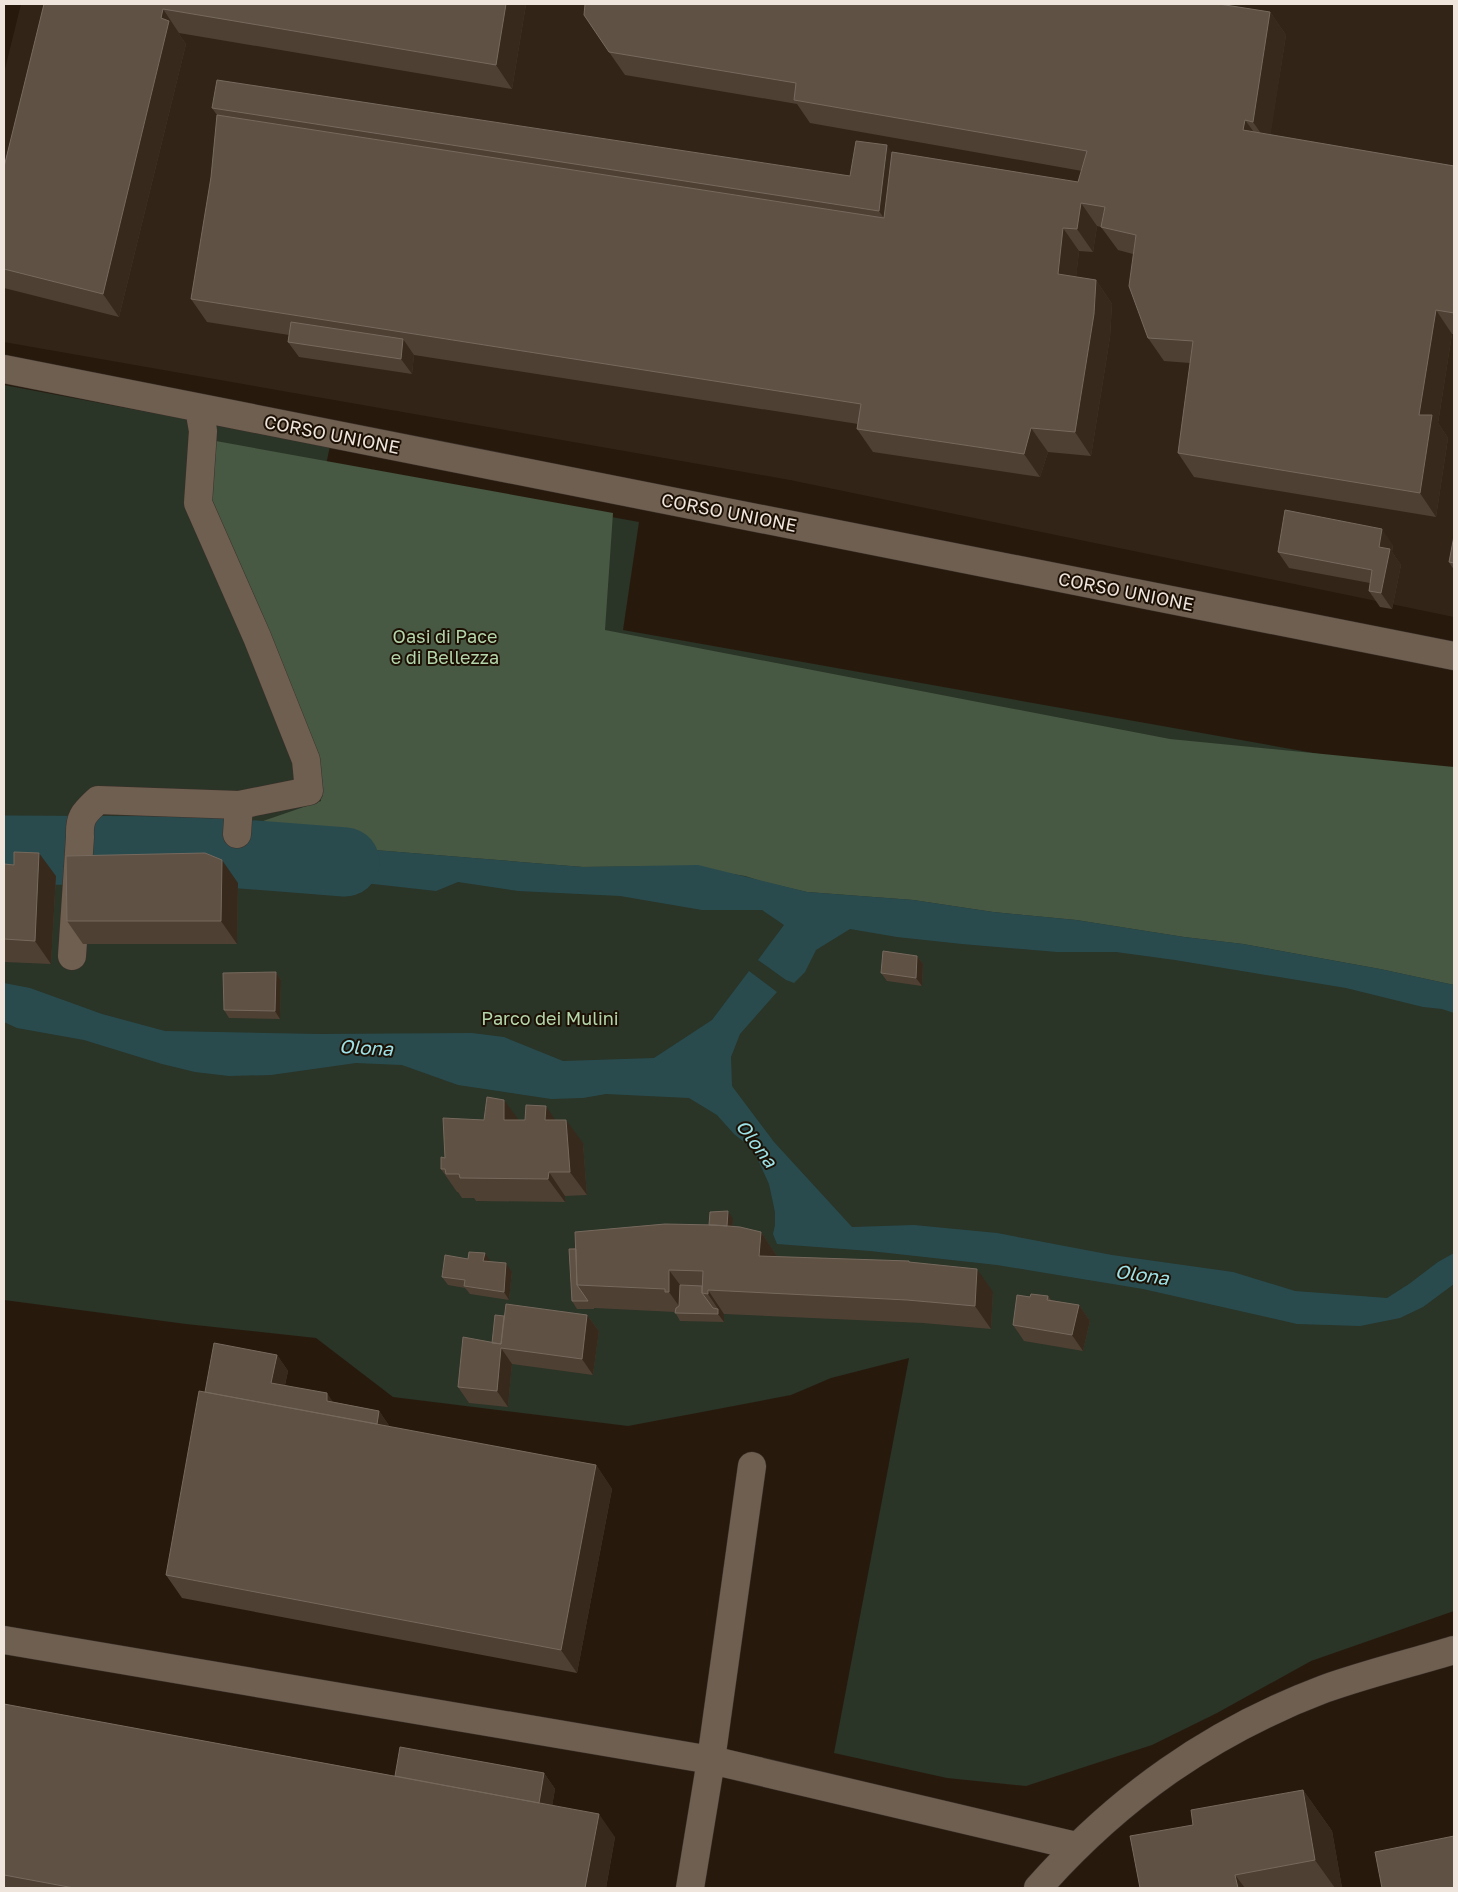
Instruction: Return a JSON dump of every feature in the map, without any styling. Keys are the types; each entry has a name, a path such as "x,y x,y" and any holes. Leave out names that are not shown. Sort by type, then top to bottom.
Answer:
{"street":[{"name":"CORSO UNIONE","path":"4,369 1454,656"},
{"path":"72,956 80,837 79,824 84,812 98,800 239,805 308,791 306,760 257,637 198,503 202,431 199,408"},
{"path":"237,834 239,805"},
{"path":"690,1888 711,1760 752,1466"},
{"path":"4,1640 711,1760 1076,1846"},
{"path":"1038,1888 1076,1846 1129,1799 1203,1747 1242,1725 1325,1689 1454,1650"}],"shaded area":[{"path":"21,4 1454,4 1454,617 790,480 4,342 4,73"}],"green space":[{"name":"Parco dei Mulini","path":"4,385 330,446 326,465 639,522 623,630 1454,778 1454,1611 1311,1661 1217,1713 1152,1745 1026,1786 947,1778 834,1753 909,1358 831,1378 791,1395 628,1426 393,1397 316,1338 186,1324 4,1300"},
{"name":"Oasi di Pace e di Bellezza","path":"216,441 613,513 605,630 1170,739 1454,767 1454,985 1380,969 1243,944 1076,920 993,912 913,900 807,892 745,876 683,866 583,867 251,840 263,821 321,801 318,760 207,487"}],"water":[{"path":"77,836 118,840 228,838 225,864 99,868 49,872 4,871 4,839 25,840"},
{"path":"251,840 583,867 698,865 807,892 913,900 993,912 1076,920 1243,944 1380,969 1454,985 1454,1013 1346,988 1175,960 1116,952 1057,952 962,944 897,937 850,929 816,950 805,972 794,983 786,980 758,960 784,925 762,910 702,910 620,896 518,891 458,882 436,891 364,883 301,870 250,869"},
{"path":"749,971 777,992 740,1034 731,1057 732,1086 774,1142 852,1227 914,1225 997,1233 1112,1255 1233,1272 1295,1291 1387,1298 1454,1253 1454,1284 1423,1307 1400,1318 1360,1326 1297,1324 1143,1289 997,1265 870,1251 777,1244 773,1234 775,1212 769,1184 753,1149 734,1134 717,1115 689,1098 606,1094 583,1098 551,1099 458,1085 402,1065 356,1063 271,1075 229,1076 195,1072 84,1040 17,1028 4,1022 4,983 30,988 102,1014 165,1031 318,1034 472,1033 504,1037 563,1061 654,1058 712,1020"}],"building":[{"path":"44,4 506,4 496,65 163,9 161,18 169,21 103,294 4,269 4,167"},
{"path":"585,4 1219,4 1270,12 1253,122 1245,120 1243,130 1454,166 1454,313 1436,310 1419,415 1432,415 1420,493 1178,453 1193,341 1148,338 1129,286 1136,235 1101,227 1105,207 1081,203 1077,229 1063,228 1058,274 1096,280 1094,314 1075,432 1031,428 1024,454 857,429 861,404 191,299 211,177 217,115 884,218 892,152 1078,182 1087,151 794,100 796,83 609,52 584,15"},
{"path":"217,80 850,176 856,141 887,145 879,211 212,108"},
{"path":"291,322 403,339 401,359 288,342"},
{"path":"1285,510 1382,529 1379,547 1390,549 1381,593 1369,591 1372,570 1278,552"},
{"path":"1454,536 1454,563 1449,562"},
{"path":"14,852 39,853 35,941 4,939 4,864 14,865"},
{"path":"205,853 222,860 221,921 67,921 66,856"},
{"path":"883,951 917,956 916,978 881,973"},
{"path":"276,972 275,1011 224,1010 223,973"},
{"path":"487,1097 504,1100 504,1120 525,1120 526,1105 546,1106 545,1120 566,1120 570,1172 549,1172 548,1179 460,1178 459,1174 446,1174 445,1169 441,1169 441,1157 445,1158 443,1118 484,1120"},
{"path":"728,1211 727,1226 709,1225 710,1212"},
{"path":"665,1224 740,1227 761,1232 759,1256 909,1261 977,1269 975,1306 907,1300 708,1290 708,1294 702,1293 703,1271 669,1270 669,1292 665,1292 665,1289 577,1285 575,1232"},
{"path":"569,1249 576,1249 577,1285 588,1301 572,1301"},
{"path":"469,1252 485,1253 483,1261 506,1263 504,1292 464,1286 465,1280 442,1277 445,1255 468,1259"},
{"path":"680,1285 702,1286 702,1293 713,1308 718,1309 718,1314 675,1313 676,1308 679,1306"},
{"path":"1031,1294 1048,1296 1047,1300 1079,1305 1072,1335 1013,1325 1017,1295 1030,1297"},
{"path":"506,1304 587,1315 582,1359 501,1348 497,1391 458,1387 463,1337 501,1344"},
{"path":"495,1315 504,1316 501,1344 492,1343"},
{"path":"214,1343 277,1355 271,1383 327,1393 327,1401 379,1411 377,1424 205,1392"},
{"path":"199,1391 596,1465 561,1650 166,1575"},
{"path":"4,1704 599,1814 585,1888 74,1888 4,1875"},
{"path":"400,1747 544,1773 539,1803 395,1776"},
{"path":"1303,1790 1315,1860 1235,1875 1238,1888 1140,1888 1130,1836 1193,1825 1191,1810"},
{"path":"1454,1836 1454,1888 1382,1888 1375,1852"}],"waterway":[{"name":"Olona","path":"4,850 203,851 345,862"}]}
